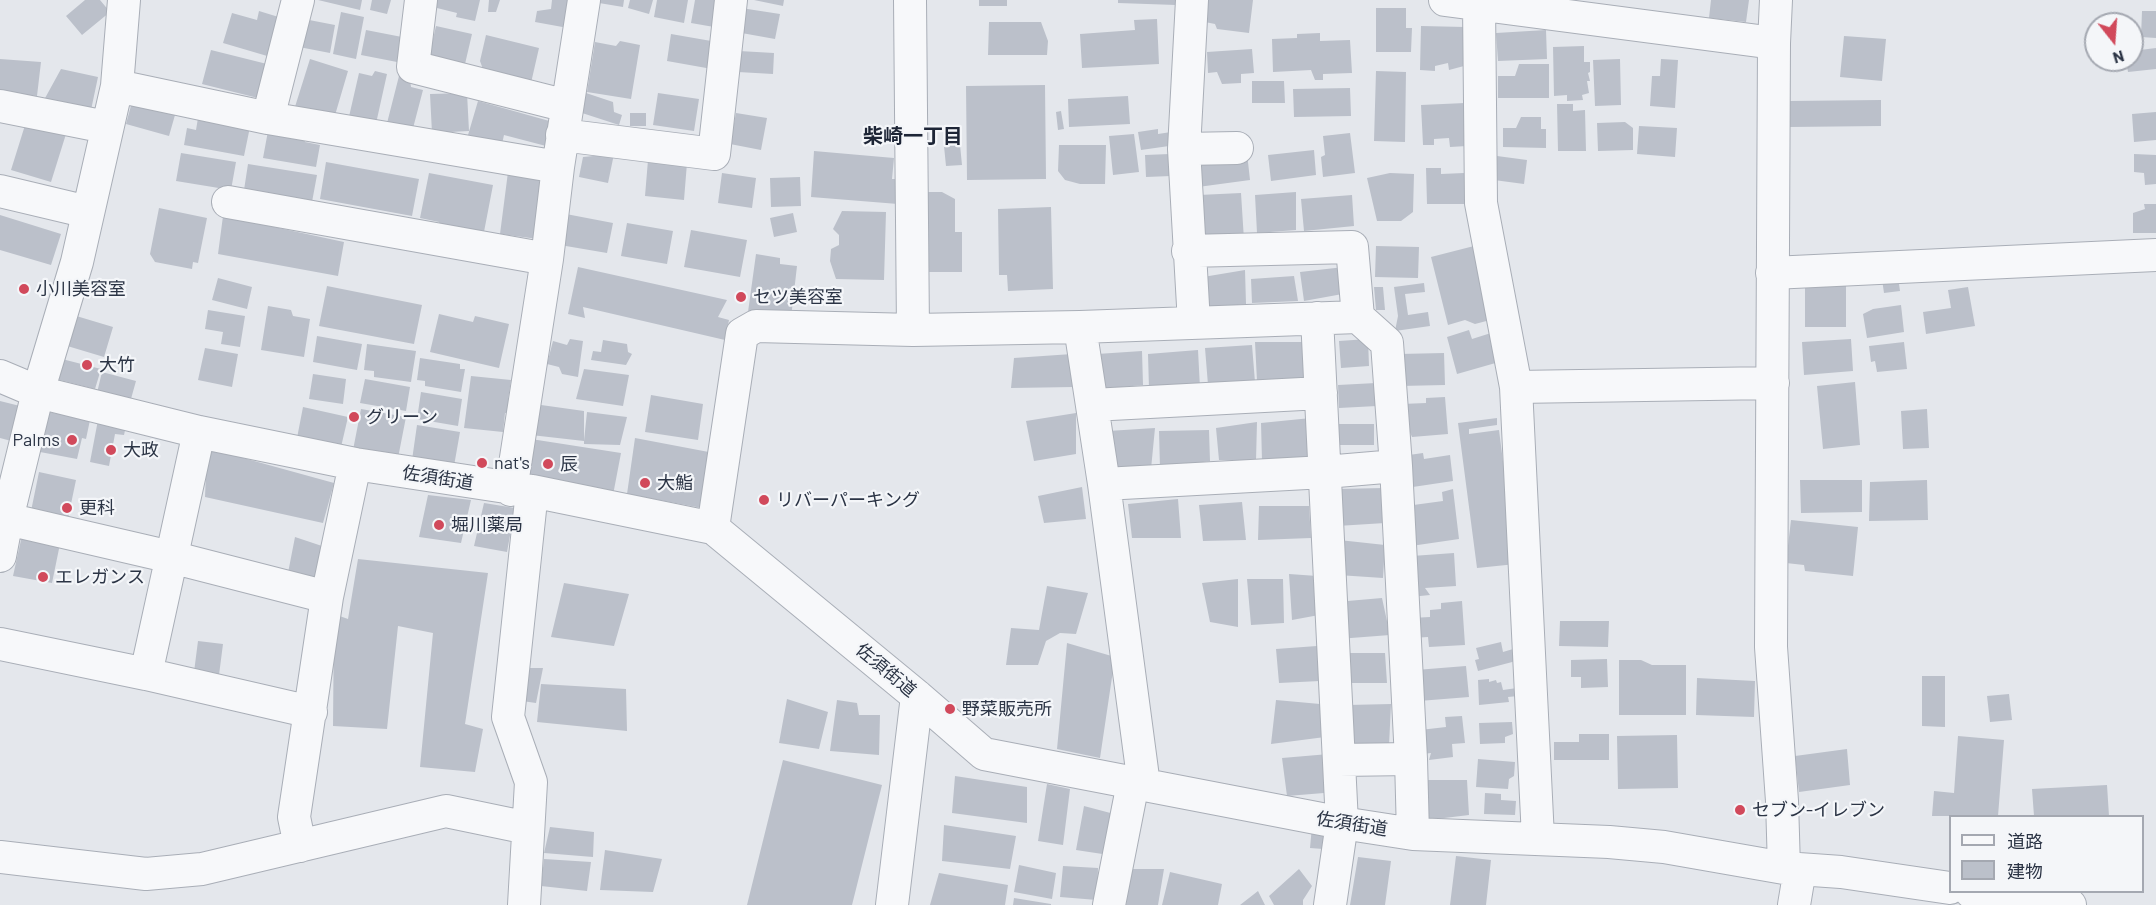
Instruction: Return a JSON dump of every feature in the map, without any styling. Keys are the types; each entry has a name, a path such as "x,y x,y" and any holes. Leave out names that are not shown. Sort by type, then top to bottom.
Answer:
{"street":[{"path":"0,556 38,392 77,262 117,86 124,0"},
{"path":"268,118 298,0"},
{"path":"421,0 413,67 565,121 714,154 731,0"},
{"path":"524,905 531,782 508,717 521,490 558,166 584,0"},
{"path":"910,0 913,330"},
{"path":"1192,0 1184,149 1188,251 1194,323"},
{"path":"1445,0 1774,43"},
{"path":"1776,0 1772,273 1771,647 1782,801 1792,868 1794,905"},
{"path":"1479,4 1481,203 1516,387 1538,838"},
{"path":"117,86 268,118 558,166"},
{"path":"0,106 106,127"},
{"path":"1184,149 1237,148"},
{"path":"0,191 88,212"},
{"path":"228,202 547,259"},
{"path":"1188,251 1352,247 1358,317 1387,343 1396,466 1413,834"},
{"path":"1772,273 2156,255"},
{"path":"713,528 742,334 756,326 913,330 1080,327 1358,317"},
{"path":"1317,318 1342,823 1330,905"},
{"path":"1080,327 1104,484 1139,784 1109,905"},
{"name":"佐須街道","path":"0,376 38,392 199,432 355,464 521,490 713,528 984,754 1342,823 1413,834 1538,838 1664,847 1792,868 1841,872 1949,888"},
{"path":"1516,387 1773,383"},
{"path":"1092,405 1321,393"},
{"path":"146,674 199,432"},
{"path":"300,846 294,817 327,597 355,464"},
{"path":"1104,484 1396,466"},
{"path":"7,519 171,557 327,597"},
{"path":"0,644 146,674 311,712"},
{"path":"892,905 917,696"},
{"path":"1339,760 1411,759"},
{"path":"0,858 146,874 202,869 446,811 528,828"},
{"path":"1980,893 2021,902 2070,905"}],"building":[{"path":"85,0 100,0 110,12 82,35 66,16"},
{"path":"318,0 362,0 360,10"},
{"path":"372,0 391,0 387,14 370,10"},
{"path":"434,0 480,0 475,21 456,17 457,13 433,7"},
{"path":"489,0 500,0 496,12 488,12"},
{"path":"552,0 574,0 568,28 535,22 537,11 551,9"},
{"path":"600,0 624,0 623,7 599,3"},
{"path":"630,0 653,0 649,14 628,8"},
{"path":"657,0 688,0 684,23 654,17"},
{"path":"695,0 719,0 714,27 691,23"},
{"path":"754,0 784,0 783,6"},
{"path":"979,0 1007,0 1007,6 979,6"},
{"path":"1118,0 1177,0 1176,5 1118,3"},
{"path":"1208,0 1253,0 1249,33 1217,29 1215,24 1205,22"},
{"path":"1711,0 1749,0 1746,22 1709,18"},
{"path":"741,8 780,14 775,39 736,32"},
{"path":"1376,8 1406,8 1406,28 1412,28 1411,52 1376,52"},
{"path":"259,11 285,19 274,58 223,43 232,13 257,20"},
{"path":"2156,11 2156,38 2144,37 2144,12 2142,12"},
{"path":"341,12 364,17 356,59 333,54"},
{"path":"304,19 335,25 330,53 299,47"},
{"path":"1157,19 1159,64 1082,68 1080,34 1135,30 1134,20"},
{"path":"989,22 1041,22 1048,41 1047,55 988,55"},
{"path":"436,26 472,34 465,64 429,56"},
{"path":"1421,26 1465,27 1464,66 1449,70 1448,63 1435,66 1435,71 1420,70"},
{"path":"366,30 402,37 397,62 361,55"},
{"path":"1546,30 1547,59 1498,61 1496,33"},
{"path":"1320,33 1320,41 1350,40 1352,73 1323,74 1323,80 1315,80 1311,70 1273,72 1272,39 1297,38 1297,34"},
{"path":"671,34 717,42 712,69 667,61"},
{"path":"486,35 539,48 531,83 484,72 480,61"},
{"path":"1844,36 1886,39 1882,81 1840,77"},
{"path":"620,41 640,45 631,99 587,92 595,42 616,46"},
{"path":"1584,46 1584,62 1590,62 1588,73 1590,81 1587,81 1589,93 1582,95 1583,100 1567,101 1567,95 1554,96 1553,47"},
{"path":"2156,48 2156,69 2144,70 2144,50"},
{"path":"1252,49 1254,73 1241,74 1241,83 1222,84 1217,72 1208,73 1207,52"},
{"path":"211,50 267,64 258,98 202,84"},
{"path":"739,51 774,53 773,74 738,72"},
{"path":"0,59 41,62 37,96 0,92"},
{"path":"310,59 348,71 333,122 294,110"},
{"path":"1620,59 1621,105 1595,106 1593,60"},
{"path":"1661,59 1678,60 1675,108 1650,106 1652,76 1660,76"},
{"path":"1519,64 1549,64 1549,98 1498,98 1498,76 1515,76"},
{"path":"61,69 98,77 91,110 44,100"},
{"path":"375,71 387,74 375,128 348,121 359,73 372,76"},
{"path":"1376,71 1406,72 1405,142 1374,141"},
{"path":"399,76 410,79 411,87 423,90 412,132 385,131"},
{"path":"1252,81 1284,81 1285,103 1252,103"},
{"path":"1045,85 1046,179 967,180 966,86"},
{"path":"1350,88 1351,116 1294,117 1293,89"},
{"path":"467,93 469,131 432,133 430,94"},
{"path":"586,93 613,102 614,112 622,115 619,125 579,112"},
{"path":"658,93 699,99 694,131 653,125"},
{"path":"1128,96 1130,124 1069,127 1068,99"},
{"path":"1881,100 1881,126 1790,127 1789,101"},
{"path":"478,101 553,122 546,146 504,135 502,144 468,135"},
{"path":"132,102 177,108 169,136 126,124"},
{"path":"1465,103 1467,146 1450,147 1449,138 1434,139 1434,145 1423,145 1421,105"},
{"path":"1557,104 1573,104 1573,111 1585,110 1586,151 1558,151"},
{"path":"1061,111 1064,129 1058,130 1056,112"},
{"path":"199,112 251,122 244,156 184,145 187,128 196,130"},
{"path":"2156,112 2156,140 2134,142 2132,114"},
{"path":"630,113 646,113 646,126 630,126"},
{"path":"736,113 767,118 761,150 730,144"},
{"path":"1521,117 1541,117 1541,129 1546,129 1546,148 1503,147 1503,128 1516,128"},
{"path":"26,122 66,134 51,182 11,170"},
{"path":"1625,122 1633,128 1633,150 1598,151 1597,123"},
{"path":"1639,126 1677,128 1675,157 1637,154"},
{"path":"1158,129 1158,134 1171,132 1176,145 1141,150 1138,132"},
{"path":"268,131 304,137 305,142 320,145 316,167 263,158"},
{"path":"1350,133 1355,173 1323,177 1321,157 1325,155 1323,136"},
{"path":"1134,134 1139,172 1113,175 1109,136"},
{"path":"960,145 962,165 946,166 944,146"},
{"path":"1059,145 1106,145 1105,184 1080,184 1065,180 1058,171"},
{"path":"1314,150 1316,175 1271,181 1268,155"},
{"path":"814,151 894,158 892,179 900,179 898,204 811,197"},
{"path":"181,153 236,162 231,190 176,181"},
{"path":"1247,153 1250,180 1198,187 1194,160"},
{"path":"614,154 608,183 579,177 583,157"},
{"path":"1170,154 1171,176 1146,177 1145,155"},
{"path":"2134,154 2156,155 2156,184 2145,185 2144,173 2134,172"},
{"path":"1497,156 1527,160 1524,184 1494,180"},
{"path":"648,160 687,163 684,200 645,196"},
{"path":"326,162 419,179 412,216 320,199"},
{"path":"248,164 317,175 312,202 244,190"},
{"path":"1426,168 1441,168 1441,174 1464,173 1464,204 1427,204"},
{"path":"508,172 541,176 538,239 500,234"},
{"path":"429,173 493,185 483,237 441,229 439,222 420,218"},
{"path":"722,173 756,178 752,208 718,203"},
{"path":"1390,173 1414,174 1413,212 1401,221 1377,221 1367,178"},
{"path":"800,177 801,206 771,207 770,178"},
{"path":"925,192 942,192 955,199 955,232 962,232 962,272 925,272"},
{"path":"1296,192 1296,230 1257,233 1255,195"},
{"path":"1241,193 1244,240 1201,245 1199,195"},
{"path":"1352,195 1354,226 1304,231 1301,199"},
{"path":"2144,204 2156,204 2156,233 2133,233 2133,213 2145,209"},
{"path":"1051,207 1053,289 1008,291 1007,275 999,275 998,209"},
{"path":"159,208 207,218 198,263 193,262 192,269 155,262 150,254"},
{"path":"842,211 886,212 884,280 836,279 830,261 831,249 839,245 839,235 833,229"},
{"path":"793,213 797,232 774,237 770,218"},
{"path":"566,214 613,223 607,253 560,245"},
{"path":"0,215 61,234 51,265 0,250"},
{"path":"223,216 344,242 338,276 218,254"},
{"path":"627,223 673,231 667,264 621,256"},
{"path":"691,230 747,240 740,277 684,267"},
{"path":"1376,246 1419,247 1418,278 1375,277"},
{"path":"1474,246 1494,319 1475,324 1465,320 1448,325 1431,257"},
{"path":"756,254 780,258 780,264 797,266 791,318 748,312"},
{"path":"578,267 727,300 718,317 729,320 725,340 583,307 585,318 568,314"},
{"path":"1344,267 1348,293 1304,301 1300,272"},
{"path":"1245,270 1246,304 1204,309 1203,277"},
{"path":"1294,276 1298,301 1252,303 1251,279"},
{"path":"1898,277 1900,291 1884,293 1882,279"},
{"path":"218,278 252,287 247,309 212,300"},
{"path":"1805,282 1846,283 1846,327 1805,327"},
{"path":"1424,283 1425,292 1405,294 1408,315 1428,312 1430,326 1395,331 1398,316 1394,287"},
{"path":"327,286 422,305 414,344 319,326"},
{"path":"1374,287 1383,287 1385,310 1376,310"},
{"path":"1968,287 1975,326 1926,334 1923,312 1951,308 1948,290"},
{"path":"1901,305 1904,332 1867,338 1863,314 1873,309"},
{"path":"268,306 291,310 293,316 310,319 304,357 261,350"},
{"path":"208,310 245,316 240,347 221,344 223,332 205,329"},
{"path":"439,314 473,322 475,316 509,324 499,368 430,352"},
{"path":"73,315 113,327 104,357 64,345"},
{"path":"1469,330 1472,339 1491,333 1499,362 1457,374 1447,337"},
{"path":"317,336 362,344 357,370 313,362"},
{"path":"570,339 583,341 578,377 562,374 559,367 547,364 553,341 567,345"},
{"path":"1368,339 1369,366 1341,368 1339,341"},
{"path":"1851,339 1853,371 1804,375 1802,342"},
{"path":"603,340 627,344 628,352 632,354 626,365 591,360 593,351 601,352"},
{"path":"1255,342 1303,342 1308,378 1257,381"},
{"path":"1904,342 1907,369 1877,372 1875,361 1871,362 1869,346"},
{"path":"367,344 416,351 411,382 374,377 374,371 364,370"},
{"path":"1252,345 1255,382 1208,385 1205,348"},
{"path":"205,348 238,354 232,387 198,380"},
{"path":"1198,350 1200,388 1149,389 1148,354"},
{"path":"1142,351 1143,385 1101,389 1097,354"},
{"path":"1444,353 1445,385 1400,386 1399,354"},
{"path":"1072,354 1074,387 1011,388 1014,358"},
{"path":"420,358 460,364 460,369 465,369 461,392 425,386 425,381 417,380"},
{"path":"62,359 101,369 95,389 56,379"},
{"path":"584,369 629,375 623,406 576,399"},
{"path":"102,372 136,381 129,406 96,397"},
{"path":"313,374 346,379 343,404 309,399"},
{"path":"471,376 511,380 508,400 516,401 514,414 505,413 503,432 464,428"},
{"path":"365,379 410,387 406,411 360,403"},
{"path":"1855,382 1860,445 1823,449 1817,386"},
{"path":"1376,383 1377,406 1339,408 1338,385"},
{"path":"421,392 462,399 458,426 417,419"},
{"path":"651,395 703,404 698,440 645,432"},
{"path":"1445,397 1448,434 1412,437 1409,430 1404,432 1402,404 1426,403 1426,398"},
{"path":"0,401 24,407 15,442 0,438"},
{"path":"534,404 584,411 584,441 531,435"},
{"path":"303,407 348,417 341,447 297,438"},
{"path":"361,409 406,417 398,458 353,450"},
{"path":"1927,409 1929,448 1903,449 1901,411"},
{"path":"48,412 90,420 86,439 82,438 77,459 40,452"},
{"path":"587,412 627,417 620,445 584,444"},
{"path":"1076,413 1076,454 1034,461 1026,421"},
{"path":"1311,418 1311,461 1262,461 1261,423"},
{"path":"1497,418 1497,425 1469,429 1469,434 1499,430 1516,564 1477,568 1458,423"},
{"path":"98,420 126,426 124,435 115,434 109,466 90,462"},
{"path":"1257,422 1256,461 1219,460 1216,428"},
{"path":"1338,424 1374,424 1374,445 1338,445"},
{"path":"417,425 460,432 454,466 412,460"},
{"path":"1155,428 1151,469 1113,468 1108,431"},
{"path":"1209,430 1210,461 1160,468 1159,431"},
{"path":"635,438 714,453 702,508 627,494"},
{"path":"531,439 621,453 613,495 525,483"},
{"path":"207,448 334,483 323,523 205,497"},
{"path":"1423,453 1424,459 1450,455 1453,481 1406,488 1409,455"},
{"path":"39,472 76,480 67,523 30,516"},
{"path":"1800,480 1862,480 1862,512 1801,513"},
{"path":"1927,480 1928,520 1869,521 1870,482"},
{"path":"1082,487 1086,519 1044,523 1038,496"},
{"path":"1384,488 1385,523 1337,526 1336,489"},
{"path":"1453,489 1459,539 1411,546 1406,506 1443,501 1442,492"},
{"path":"428,495 471,500 461,543 419,537"},
{"path":"1178,499 1181,538 1132,538 1128,504"},
{"path":"1242,502 1246,540 1203,541 1199,505"},
{"path":"484,503 515,508 507,552 474,546"},
{"path":"1259,506 1309,506 1311,538 1258,540"},
{"path":"1791,520 1858,527 1853,576 1805,571 1804,565 1786,563"},
{"path":"23,531 61,539 52,583 13,576"},
{"path":"295,537 331,549 324,588 287,578"},
{"path":"1339,540 1385,545 1383,578 1338,575"},
{"path":"1454,553 1456,586 1425,588 1430,595 1410,597 1412,556"},
{"path":"358,559 488,573 465,724 483,729 475,772 420,767 433,633 398,626 387,729 333,726 334,614 348,619"},
{"path":"1289,574 1317,576 1319,615 1292,620"},
{"path":"1238,579 1238,627 1210,622 1202,583"},
{"path":"1247,579 1283,579 1284,623 1251,625"},
{"path":"564,583 629,594 614,646 551,637"},
{"path":"1047,586 1088,593 1076,634 1060,633 1046,641 1038,665 1006,665 1011,628 1039,630"},
{"path":"1382,598 1390,635 1338,639 1336,602"},
{"path":"1462,601 1465,645 1429,647 1428,637 1412,638 1411,618 1430,617 1430,610 1441,609 1441,603"},
{"path":"1560,621 1609,621 1608,647 1559,646"},
{"path":"198,641 223,644 219,675 194,672"},
{"path":"1501,642 1503,652 1513,649 1516,661 1478,671 1475,660 1479,659 1476,648"},
{"path":"1067,643 1115,657 1100,758 1057,749"},
{"path":"1317,646 1320,681 1279,683 1276,649"},
{"path":"1346,653 1385,653 1387,683 1349,683"},
{"path":"1607,659 1608,687 1581,688 1581,677 1571,677 1571,660"},
{"path":"1619,660 1641,660 1652,665 1686,665 1686,715 1619,715"},
{"path":"1466,666 1469,697 1419,701 1416,670"},
{"path":"518,668 543,668 536,703 515,700"},
{"path":"1922,676 1945,676 1945,727 1922,726"},
{"path":"1697,678 1755,681 1754,717 1696,715"},
{"path":"1489,679 1489,682 1496,680 1497,683 1501,682 1503,690 1517,688 1518,696 1508,697 1509,702 1479,705 1478,680"},
{"path":"541,684 626,689 627,731 537,722"},
{"path":"2009,694 2012,720 1990,722 1987,696"},
{"path":"787,699 828,712 819,749 779,743"},
{"path":"837,700 857,703 859,715 880,715 879,755 830,751"},
{"path":"1276,700 1320,704 1325,737 1271,744"},
{"path":"1391,704 1389,746 1352,746 1348,705"},
{"path":"1462,716 1465,743 1452,744 1453,757 1429,760 1431,753 1423,754 1420,730 1446,727 1445,717"},
{"path":"1512,722 1513,734 1505,737 1505,743 1480,744 1479,723"},
{"path":"1579,734 1609,734 1609,760 1554,760 1554,742 1579,742"},
{"path":"1677,735 1678,788 1618,789 1617,736"},
{"path":"1958,736 2004,740 1998,815 1932,816 1934,791 1954,793"},
{"path":"1847,749 1850,785 1799,792 1795,756"},
{"path":"1329,754 1324,793 1287,796 1282,758"},
{"path":"1478,759 1515,762 1514,776 1509,779 1508,789 1476,787"},
{"path":"783,760 882,785 852,905 747,905"},
{"path":"955,776 1027,787 1027,823 952,813"},
{"path":"1428,780 1467,780 1469,815 1428,820"},
{"path":"1047,784 1070,789 1063,845 1038,841"},
{"path":"2107,785 2109,815 2034,815 2032,789"},
{"path":"1485,793 1501,794 1501,800 1516,801 1515,815 1484,814"},
{"path":"1084,806 1118,815 1109,855 1076,850"},
{"path":"944,825 1016,836 1010,869 942,861"},
{"path":"1312,826 1338,828 1336,850 1310,848"},
{"path":"550,827 594,832 593,857 544,853"},
{"path":"605,850 662,859 653,892 600,890"},
{"path":"1456,856 1491,860 1486,905 1450,905"},
{"path":"1358,857 1391,861 1385,905 1350,905"},
{"path":"544,859 591,862 587,891 541,886"},
{"path":"1019,865 1056,873 1052,899 1014,892"},
{"path":"1063,866 1098,868 1097,900 1060,897"},
{"path":"1132,869 1164,869 1158,905 1126,905"},
{"path":"1299,869 1312,886 1303,900 1303,905 1274,905 1269,896"},
{"path":"1170,872 1222,884 1218,905 1162,905"},
{"path":"939,873 1008,885 1005,905 930,905"},
{"path":"1258,891 1265,905 1240,905"},
{"path":"1014,898 1051,904 1051,905 1013,905"}],"place":[{"name":"小川美容室","path":"24,289"},
{"name":"セツ美容室","path":"741,297"},
{"name":"大竹","path":"87,365"},
{"name":"グリーン","path":"354,417"},
{"name":"Palms","path":"72,440"},
{"name":"大政","path":"111,450"},
{"name":"nat's","path":"482,463"},
{"name":"辰","path":"548,464"},
{"name":"大鮨","path":"645,483"},
{"name":"リバーパーキング","path":"764,500"},
{"name":"更科","path":"67,508"},
{"name":"堀川薬局","path":"439,525"},
{"name":"エレガンス","path":"43,577"},
{"name":"野菜販売所","path":"950,709"},
{"name":"セブン-イレブン","path":"1740,810"}],"district":[{"name":"柴崎一丁目","path":"913,136"}]}
